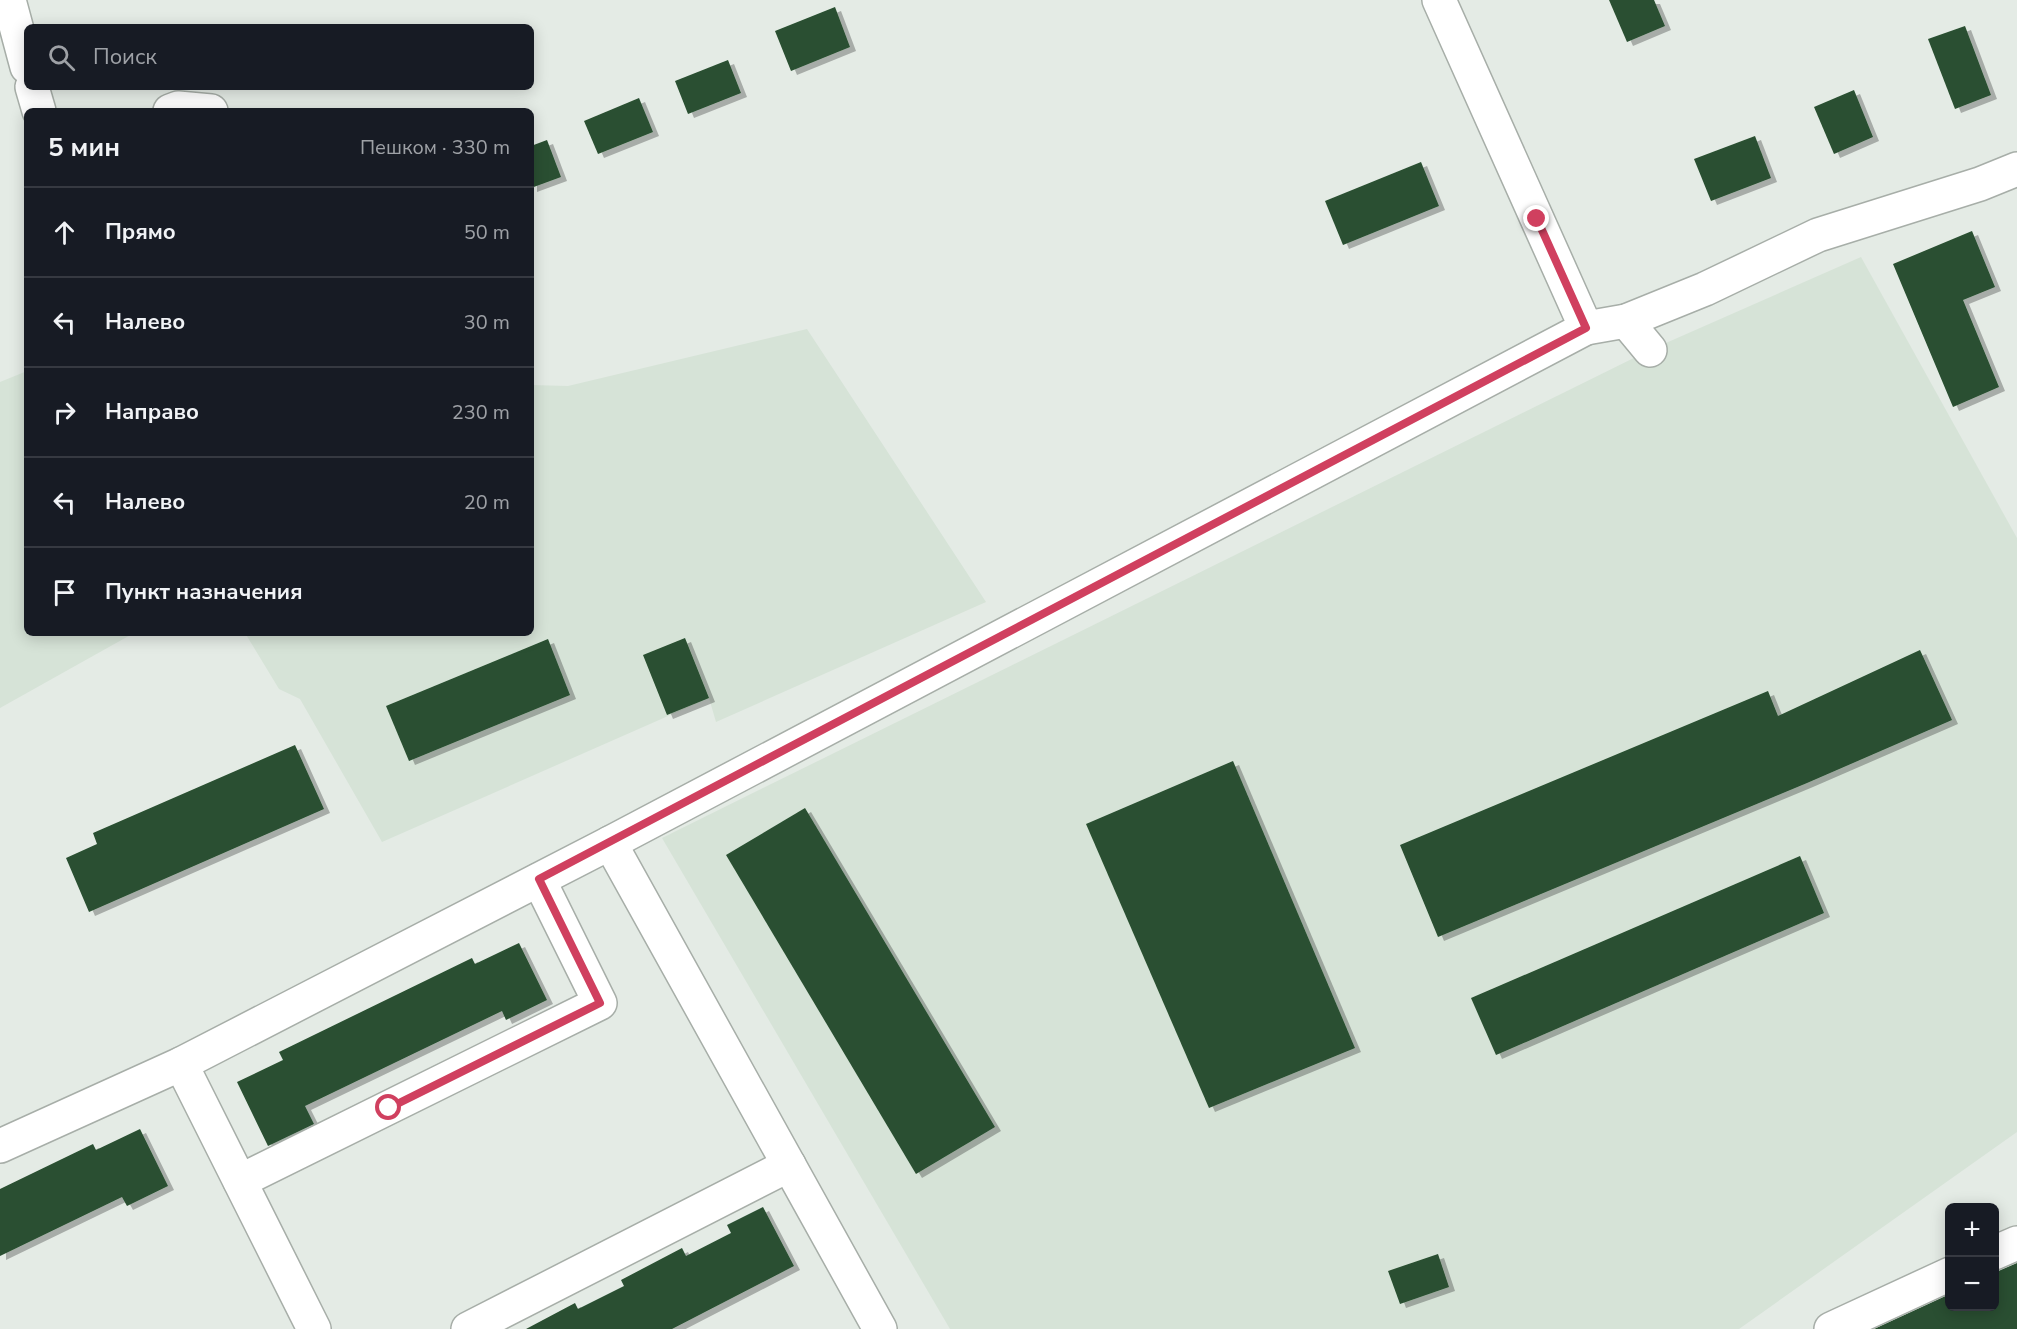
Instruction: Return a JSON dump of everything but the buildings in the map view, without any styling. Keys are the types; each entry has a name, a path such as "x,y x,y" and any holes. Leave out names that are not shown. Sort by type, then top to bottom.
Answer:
{"street":[{"path":"9,0 24,56"},
{"path":"1439,0 1586,328"},
{"path":"33,90 38,108"},
{"path":"0,1146 181,1064 609,843 1586,328 1626,321 1704,289 1818,235 1980,184 2017,169"},
{"path":"1626,321 1650,350"},
{"path":"609,843 789,1166 868,1323"},
{"path":"240,1181 600,1003 539,879"},
{"path":"181,1064 314,1329"},
{"path":"468,1329 789,1166"},
{"path":"1999,1251 2017,1243"},
{"path":"1830,1329 1945,1276"}],"shaded area":[{"path":"1861,257 2017,538 2017,1132 1739,1329 950,1329 662,838 1650,350"},
{"path":"807,329 986,602 716,722 709,698 382,842 300,699 279,689 247,636 534,636 534,385 568,386"},
{"path":"24,372 24,636 129,636 0,708 0,382"}],"route":[{"path":"389,1108 600,1003 539,879 693,800 1586,328 1537,219"}]}
